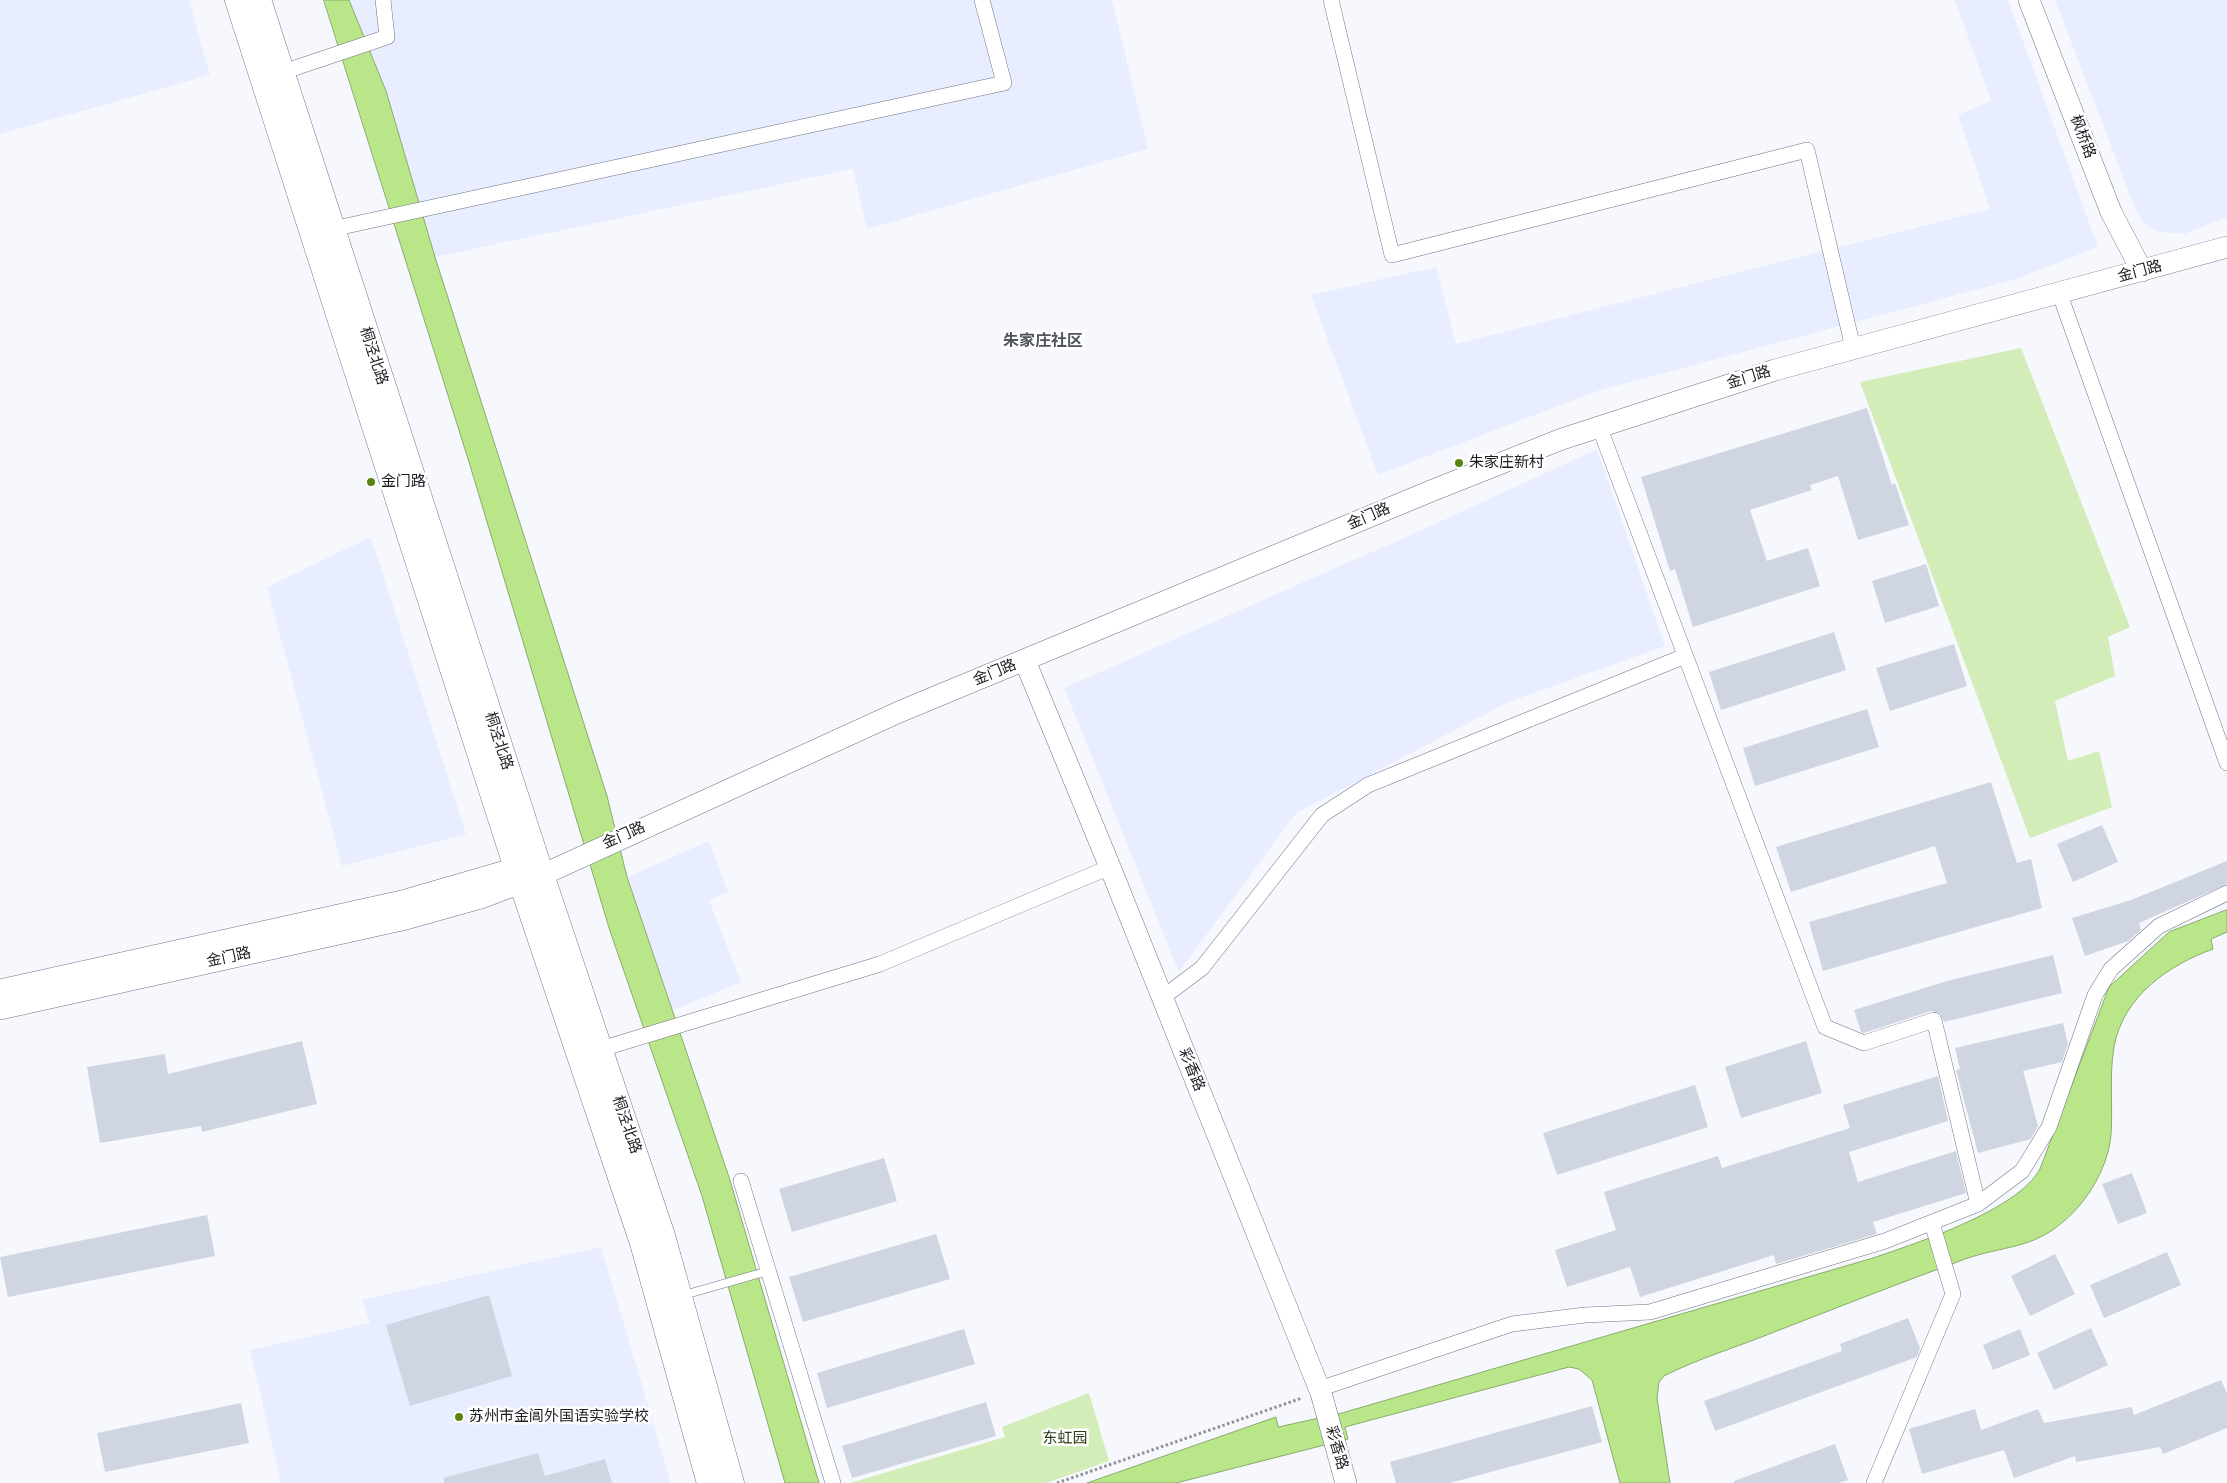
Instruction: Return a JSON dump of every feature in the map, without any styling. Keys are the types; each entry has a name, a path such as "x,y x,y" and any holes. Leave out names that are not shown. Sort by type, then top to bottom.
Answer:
{"main road":[{"name":"桐泾北路","path":"237,0 272,75 332,230 527,875 601,1050 682,1296 732,1483"},
{"name":"桐泾北路","path":"259,0 272,75 527,875 642,1243 709,1483"},
{"name":"枫桥路","path":"2029,0 2112,212 2142,271"},
{"name":"金门路","path":"0,1008 406,919 473,901 527,875 570,860 890,716 1431,491 1599,426 1702,392 1853,348 2227,247"},
{"name":"彩香路","path":"1025,661 1110,867 1320,1391 1346,1483"},
{"name":"金门路","path":"0,990 527,875"}],"street":[{"path":"272,75 330,54 386,37 383,0"},
{"path":"332,230 429,207 1004,83 982,0"},
{"path":"1331,0 1392,255 1807,150 1853,348"},
{"path":"2059,292 2227,763"},
{"path":"1599,426 1825,1027 1864,1043 1934,1020 1978,1204"},
{"path":"1162,998 1202,968 1322,815 1368,785 1686,656"},
{"path":"601,1050 880,964 1110,867"},
{"path":"1320,1391 1512,1324 1584,1315 1650,1312 1933,1227 1978,1204 2022,1171 2049,1127 2095,995 2111,969 2159,926 2227,893"},
{"path":"741,1181 765,1272 833,1483"},
{"path":"1874,1483 1953,1294 1933,1227"}],"lane":[{"path":"682,1296 765,1272"}],"path":[{"path":"1058,1483 1320,1391"}],"shaded area":[{"path":"0,0 189,0 210,75 0,134"},
{"path":"324,0 349,0 386,91 435,257 607,796 627,877 729,1177 819,1483 785,1483 702,1196 610,931 469,462"},
{"path":"349,0 1112,0 1148,149 867,229 853,169 435,257 386,91"},
{"path":"1955,0 2008,0 2098,247 2016,279 1597,391 1378,475 1311,295 1436,267 1456,344 1990,209 1958,115 1991,101"},
{"path":"2055,0 2227,0 2227,217 2184,234 2155,231 2143,222 2136,211"},
{"path":"1597,449 1665,646 1509,702 1296,813 1179,972 1064,688 1433,525"},
{"path":"371,537 466,834 342,866 267,587"},
{"path":"709,841 728,892 709,900 741,982 673,1010 627,877"},
{"path":"2227,910 2227,932 2211,939 2213,949 2180,964 2165,974 2150,985 2127,1012 2119,1029 2114,1047 2111,1080 2111,1135 2106,1159 2089,1193 2073,1213 2052,1230 2029,1242 1965,1259 1701,1360 1664,1376 1659,1382 1657,1398 1670,1483 1620,1483 1592,1380 1579,1369 1569,1367 1345,1427 1348,1439 1176,1483 1087,1483 1276,1417 1278,1427 1342,1413 1873,1258 1915,1244 1989,1211 2011,1198 2028,1184 2040,1169 2109,987 2169,932"},
{"name":"苏州市金阊外国语实验学校","path":"601,1247 671,1483 281,1483 250,1350 370,1323 362,1300"}],"green space":[{"path":"2021,348 2130,627 2108,637 2115,676 2055,701 2068,761 2099,751 2112,807 2030,838 1860,382"},
{"name":"东虹园","path":"1089,1393 1109,1461 1046,1483 850,1483 1005,1437 1002,1427"}],"building":[{"path":"1867,408 1892,485 1895,483 1909,525 1858,540 1838,476 1810,485 1812,490 1750,510 1767,561 1808,548 1820,586 1693,627 1675,569 1670,571 1641,477"},
{"path":"1926,564 1939,606 1885,623 1872,581"},
{"path":"1834,632 1846,670 1721,710 1709,672"},
{"path":"1954,644 1967,686 1890,711 1876,668"},
{"path":"1867,709 1879,747 1755,786 1743,748"},
{"path":"1991,782 2017,863 2031,859 2042,908 1823,971 1809,922 1947,883 1935,846 1791,892 1776,847"},
{"path":"2102,825 2118,862 2073,882 2057,844"},
{"path":"2227,861 2227,884 2139,923 2141,930 2128,941 2085,956 2072,918 2131,900"},
{"path":"2053,955 2062,993 1944,1022 1940,1013 1931,1011 1864,1033 1861,1032 1854,1010 1947,981"},
{"path":"2063,1023 2068,1044 2062,1062 2023,1071 2038,1126 2031,1139 1978,1153 1956,1070 1960,1069 1955,1048"},
{"path":"302,1041 317,1104 202,1132 201,1126 100,1143 87,1067 165,1054 168,1074"},
{"path":"1806,1041 1822,1093 1741,1118 1725,1067"},
{"path":"1938,1076 1948,1121 1849,1152 1858,1182 1956,1151 1966,1193 1873,1222 1877,1234 1776,1264 1774,1255 1640,1297 1630,1267 1567,1287 1555,1250 1616,1230 1604,1192 1718,1156 1722,1168 1850,1128 1843,1105"},
{"path":"1695,1085 1708,1127 1557,1175 1543,1133"},
{"path":"884,1158 897,1201 792,1232 779,1189"},
{"path":"2132,1173 2147,1213 2118,1224 2102,1184"},
{"path":"207,1215 215,1256 8,1297 0,1257"},
{"path":"936,1234 950,1279 803,1322 789,1277"},
{"path":"2167,1252 2181,1285 2104,1318 2090,1285"},
{"path":"2055,1254 2075,1294 2030,1316 2011,1276"},
{"path":"489,1295 512,1376 410,1406 386,1325"},
{"path":"1908,1318 1920,1348 1917,1357 1715,1431 1704,1401 1842,1351 1840,1344"},
{"path":"2091,1328 2108,1365 2054,1390 2037,1353"},
{"path":"964,1329 975,1364 827,1408 817,1373"},
{"path":"2020,1329 2030,1355 1993,1370 1983,1345"},
{"path":"2221,1380 2227,1393 2227,1428 2163,1454 2160,1447 2076,1462 2075,1456 2014,1478 2004,1450 1922,1474 1909,1429 1975,1409 1981,1430 2038,1409 2044,1423 2132,1407 2134,1415"},
{"path":"986,1402 996,1436 852,1478 842,1446"},
{"path":"241,1403 249,1443 105,1472 97,1433"},
{"path":"1592,1406 1602,1442 1450,1483 1396,1483 1390,1462"},
{"path":"1835,1444 1848,1480 1839,1483 1734,1483 1734,1481"},
{"path":"538,1453 545,1476 605,1459 612,1483 444,1483 443,1478"}],"place":[{"name":"朱家庄新村","path":"1459,463"},
{"name":"金门路","path":"371,482"},
{"name":"苏州市金阊外国语实验学校","path":"459,1417"}],"district":[{"name":"朱家庄社区","path":"1043,342"}]}
